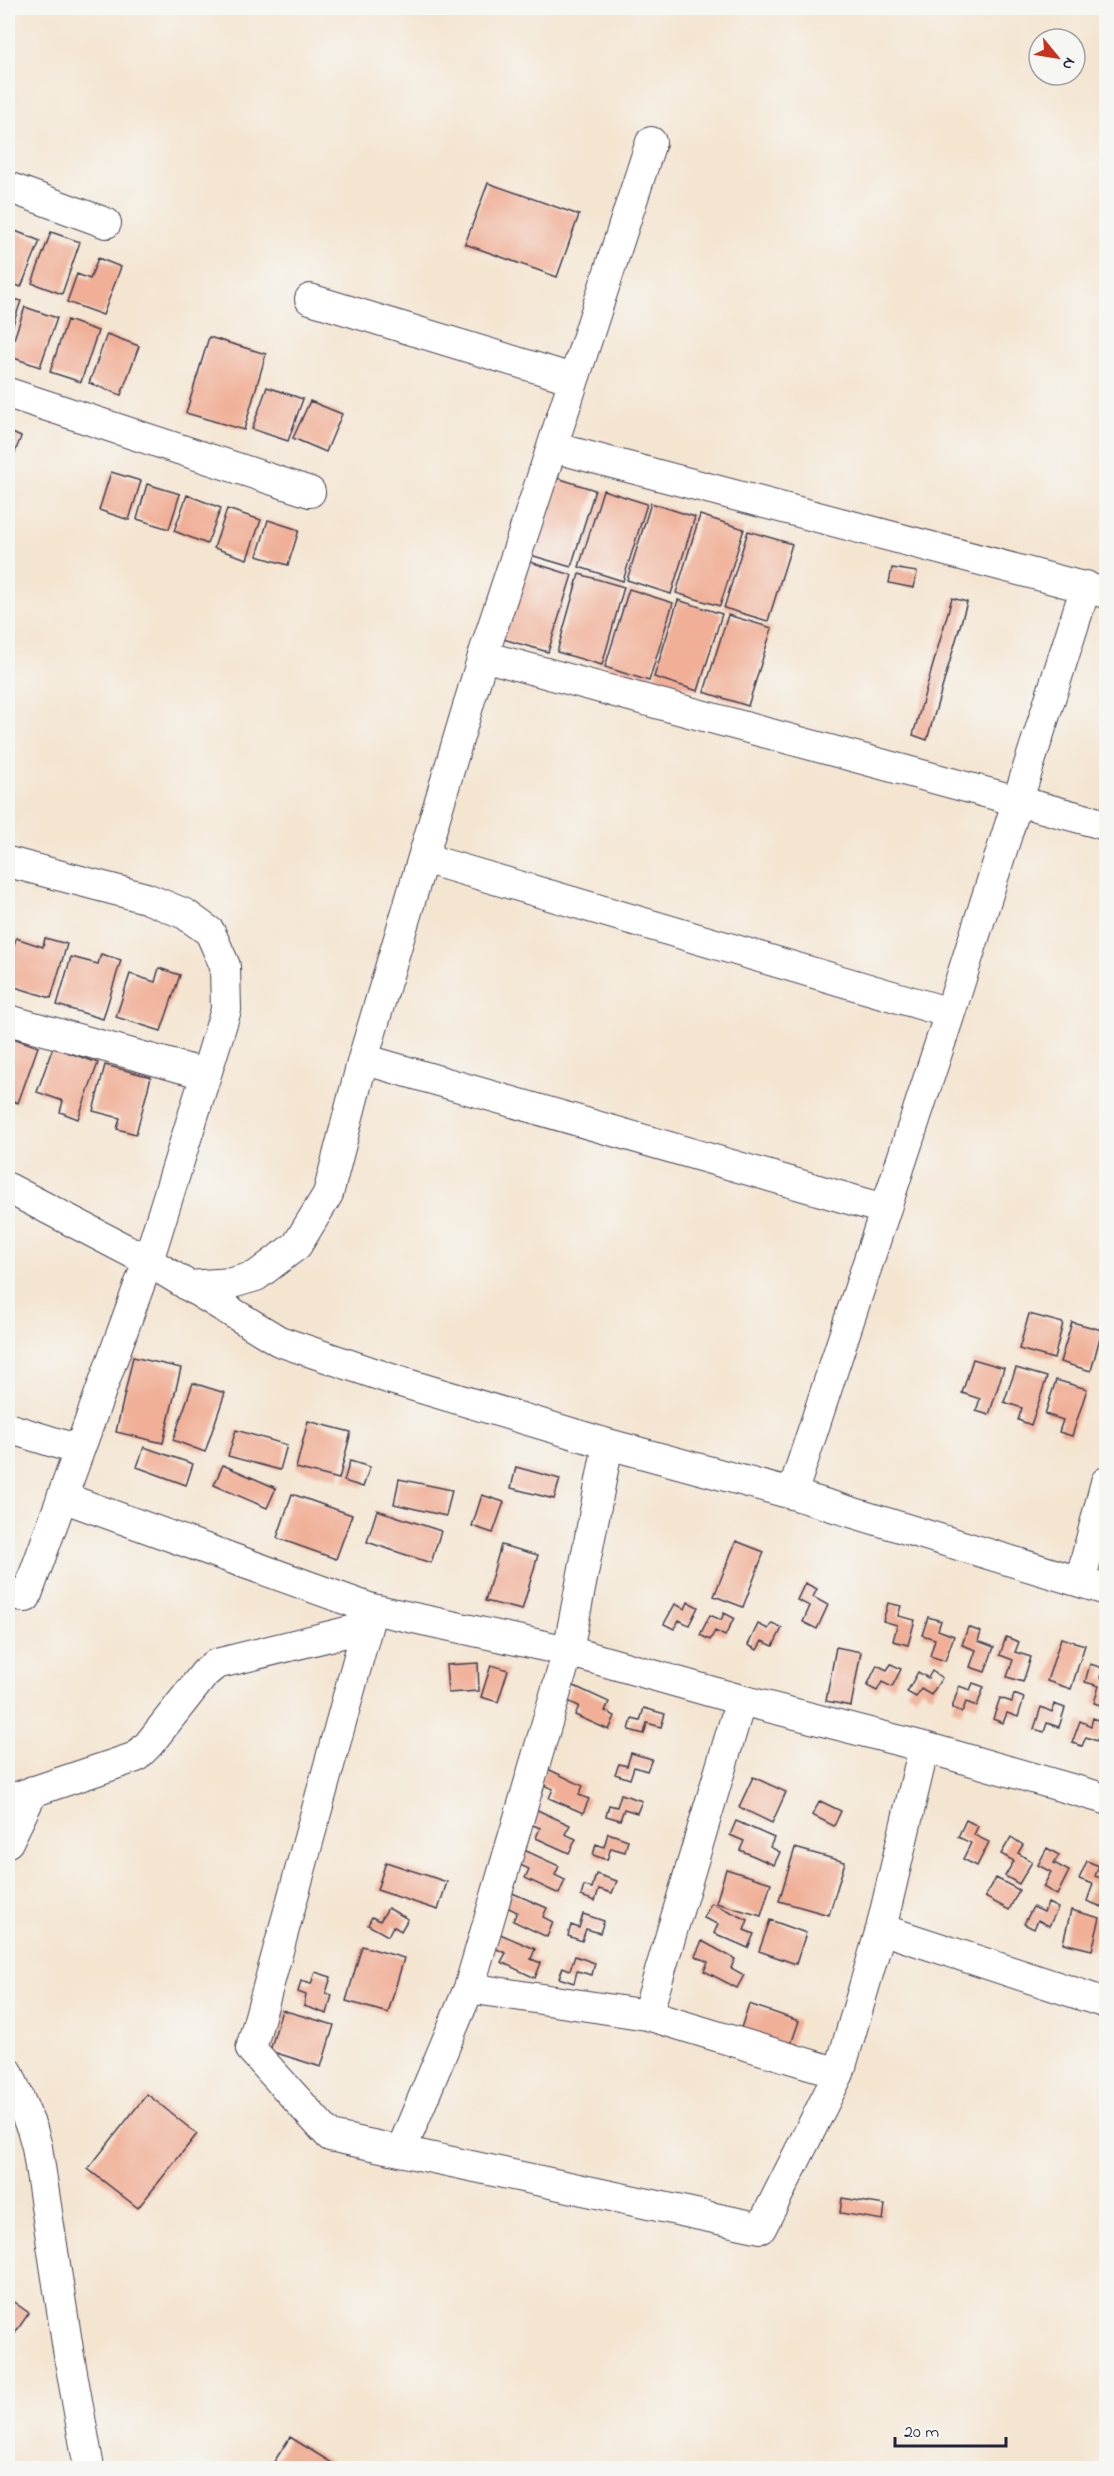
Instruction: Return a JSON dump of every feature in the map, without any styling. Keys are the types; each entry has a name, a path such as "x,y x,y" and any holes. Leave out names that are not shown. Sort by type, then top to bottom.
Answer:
{"street":[{"path":"188,1286 232,1283 256,1276 297,1245 328,1194 363,1059 483,656 651,142"},
{"path":"8,187 106,223"},
{"path":"310,299 573,379"},
{"path":"8,393 310,492"},
{"path":"552,447 1096,590 1017,801 792,1494"},
{"path":"483,656 1107,825"},
{"path":"423,858 950,1013"},
{"path":"8,862 146,898 185,915 210,932 225,966 226,1010 148,1261 26,1597 8,1592"},
{"path":"8,1020 206,1074"},
{"path":"363,1059 884,1209"},
{"path":"8,1188 148,1261 279,1341 394,1380 608,1444 792,1494 1093,1586 1106,1483"},
{"path":"8,1428 79,1450"},
{"path":"401,2151 469,1988 568,1651 608,1444"},
{"path":"62,1497 370,1618 568,1651 1107,1799"},
{"path":"8,1842 20,1796 136,1757 205,1673 216,1664 370,1618"},
{"path":"370,1618 251,2049 330,2136 762,2228 839,2073 881,1929 924,1747"},
{"path":"647,2015 741,1700"},
{"path":"881,1929 1107,2003"},
{"path":"469,1988 647,2015 839,2073"},
{"path":"8,2073 32,2129 37,2147 89,2469"}],"building":[{"path":"488,183 579,215 557,277 465,244"},
{"path":"8,228 40,241 21,287 8,282"},
{"path":"51,232 80,242 62,294 32,283"},
{"path":"98,258 121,267 103,315 67,302 77,274 90,279"},
{"path":"8,297 21,301 8,339"},
{"path":"25,307 57,318 40,367 8,356"},
{"path":"67,320 98,331 81,382 50,372"},
{"path":"107,334 139,346 121,395 89,383"},
{"path":"209,337 266,354 244,430 186,413"},
{"path":"267,387 303,399 288,441 252,429"},
{"path":"310,401 342,414 326,452 293,438"},
{"path":"8,431 21,437 8,470"},
{"path":"111,472 141,481 129,520 99,510"},
{"path":"551,476 595,490 571,567 527,554"},
{"path":"147,484 180,494 169,529 137,519"},
{"path":"603,490 647,504 623,581 579,567"},
{"path":"187,495 221,508 207,544 174,531"},
{"path":"651,503 695,517 671,594 627,580"},
{"path":"227,509 261,520 247,559 214,548"},
{"path":"700,515 744,529 720,606 676,593"},
{"path":"268,520 299,530 288,565 257,556"},
{"path":"748,531 792,544 768,621 724,608"},
{"path":"527,561 572,575 548,652 503,639"},
{"path":"892,568 917,572 914,588 889,583"},
{"path":"579,574 624,587 602,665 557,652"},
{"path":"629,589 673,603 649,681 605,667"},
{"path":"952,598 967,602 927,740 913,735"},
{"path":"678,600 722,614 698,691 654,677"},
{"path":"728,615 772,628 748,706 704,692"},
{"path":"16,938 43,947 45,938 67,944 51,998 8,985 8,966"},
{"path":"101,954 121,960 103,1019 57,1005 71,957 98,964"},
{"path":"159,968 180,975 161,1031 116,1017 130,974 155,982"},
{"path":"8,1036 38,1047 18,1103 8,1099"},
{"path":"53,1047 98,1063 78,1119 60,1112 63,1101 37,1092"},
{"path":"105,1065 151,1077 136,1134 117,1129 120,1118 93,1111"},
{"path":"1029,1314 1063,1323 1054,1359 1019,1349"},
{"path":"1072,1322 1102,1330 1091,1371 1060,1362"},
{"path":"133,1357 181,1368 163,1443 116,1432"},
{"path":"973,1359 1004,1368 989,1415 976,1411 980,1399 962,1393"},
{"path":"1016,1368 1047,1377 1031,1425 1018,1420 1022,1408 1004,1402"},
{"path":"1056,1380 1087,1389 1072,1436 1059,1432 1063,1420 1045,1414"},
{"path":"193,1383 225,1393 205,1452 173,1440"},
{"path":"308,1421 351,1432 339,1479 296,1468"},
{"path":"236,1430 287,1445 280,1470 228,1456"},
{"path":"144,1447 193,1464 186,1485 137,1467"},
{"path":"350,1461 370,1467 363,1487 344,1481"},
{"path":"223,1465 276,1488 267,1508 214,1485"},
{"path":"516,1467 560,1479 554,1499 511,1488"},
{"path":"399,1479 452,1490 446,1516 394,1504"},
{"path":"292,1494 352,1515 336,1559 277,1538"},
{"path":"482,1495 504,1502 493,1533 472,1526"},
{"path":"377,1510 441,1531 431,1563 367,1542"},
{"path":"736,1541 764,1552 743,1607 714,1596"},
{"path":"501,1545 538,1555 522,1610 485,1601"},
{"path":"805,1583 817,1589 813,1597 828,1605 817,1629 803,1622 810,1606 797,1600"},
{"path":"688,1602 698,1607 689,1625 679,1620 674,1629 664,1624 675,1604 685,1609"},
{"path":"888,1603 901,1606 898,1616 915,1620 908,1645 893,1641 897,1625 883,1621"},
{"path":"724,1613 734,1618 725,1636 715,1631 710,1640 700,1635 710,1615 721,1620"},
{"path":"928,1617 941,1621 938,1630 954,1636 945,1661 930,1656 935,1639 922,1635"},
{"path":"772,1623 782,1628 773,1646 762,1641 757,1650 748,1645 758,1624 768,1629"},
{"path":"968,1627 981,1632 978,1641 994,1647 985,1672 970,1667 976,1650 962,1645"},
{"path":"1006,1637 1019,1642 1015,1652 1031,1657 1023,1682 1007,1677 1013,1660 1000,1655"},
{"path":"1061,1638 1085,1645 1071,1689 1047,1681"},
{"path":"836,1647 861,1652 851,1706 826,1701"},
{"path":"478,1663 479,1691 448,1693 446,1665"},
{"path":"891,1664 901,1669 892,1687 882,1682 877,1691 867,1686 877,1665 887,1670"},
{"path":"1090,1664 1103,1668 1100,1678 1106,1679 1106,1707 1094,1703 1099,1686 1085,1682"},
{"path":"491,1665 508,1670 498,1702 481,1697"},
{"path":"932,1671 942,1678 931,1695 921,1689 916,1697 907,1692 918,1672 928,1678"},
{"path":"973,1683 984,1687 977,1706 966,1702 962,1712 952,1708 959,1686 970,1690"},
{"path":"572,1685 609,1702 605,1711 615,1716 609,1730 575,1715 579,1706 566,1700"},
{"path":"1014,1694 1024,1698 1018,1717 1007,1713 1003,1723 993,1719 1000,1698 1012,1702"},
{"path":"1054,1704 1065,1708 1059,1727 1047,1723 1044,1732 1034,1729 1041,1707 1052,1712"},
{"path":"644,1708 665,1714 661,1727 647,1723 644,1734 629,1730 632,1719 640,1721"},
{"path":"1093,1718 1103,1722 1097,1741 1086,1737 1082,1746 1072,1743 1080,1721 1091,1726"},
{"path":"631,1753 652,1759 647,1771 634,1767 630,1779 615,1774 619,1764 627,1766"},
{"path":"546,1768 583,1786 579,1795 589,1799 583,1813 549,1798 553,1789 539,1783"},
{"path":"753,1777 786,1792 772,1823 739,1807"},
{"path":"621,1794 642,1801 637,1813 624,1809 620,1820 606,1816 609,1805 617,1807"},
{"path":"820,1801 841,1811 834,1826 812,1815"},
{"path":"533,1808 570,1825 565,1834 576,1839 569,1853 536,1838 540,1828 526,1822"},
{"path":"966,1820 978,1826 974,1835 989,1842 977,1866 963,1859 971,1843 958,1837"},
{"path":"736,1821 774,1838 770,1847 780,1852 774,1865 740,1850 744,1841 730,1835"},
{"path":"608,1833 628,1840 625,1852 611,1848 607,1860 593,1855 596,1844 604,1847"},
{"path":"1011,1837 1023,1845 1018,1853 1032,1862 1019,1884 1005,1876 1014,1861 1001,1854"},
{"path":"795,1848 845,1862 829,1915 779,1901"},
{"path":"1047,1848 1059,1855 1054,1863 1069,1871 1057,1895 1043,1887 1051,1872 1038,1865"},
{"path":"522,1849 559,1866 555,1875 565,1880 559,1894 525,1878 529,1869 516,1863"},
{"path":"1087,1861 1099,1866 1095,1876 1106,1880 1106,1894 1102,1907 1087,1901 1093,1884 1079,1879"},
{"path":"386,1862 447,1882 438,1910 377,1890"},
{"path":"726,1869 771,1883 761,1916 716,1903"},
{"path":"596,1874 617,1881 612,1893 599,1889 595,1901 581,1896 584,1886 592,1888"},
{"path":"996,1878 1019,1890 1009,1910 985,1897"},
{"path":"510,1892 547,1908 543,1917 553,1922 547,1937 513,1921 517,1912 503,1905"},
{"path":"711,1903 748,1920 744,1930 754,1934 748,1948 714,1933 718,1924 704,1918"},
{"path":"1048,1903 1058,1908 1049,1926 1038,1920 1034,1929 1024,1924 1033,1907 1044,1912"},
{"path":"388,1908 408,1919 401,1931 393,1926 388,1936 368,1925 372,1917 380,1921"},
{"path":"1071,1910 1100,1918 1092,1950 1063,1943"},
{"path":"583,1914 604,1921 600,1933 586,1929 582,1941 568,1936 571,1925 579,1928"},
{"path":"770,1920 806,1933 796,1964 759,1951"},
{"path":"498,1933 535,1949 531,1959 541,1963 535,1978 501,1962 506,1953 492,1947"},
{"path":"702,1941 735,1959 731,1968 744,1975 737,1988 704,1971 708,1962 695,1956"},
{"path":"362,1946 404,1958 388,2013 346,2001"},
{"path":"575,1956 595,1963 592,1975 577,1971 574,1983 559,1978 563,1967 570,1970"},
{"path":"315,1972 331,1977 326,1993 332,1995 327,2014 304,2006 306,1995 298,1992 301,1981 311,1984"},
{"path":"749,2004 799,2021 790,2047 740,2031"},
{"path":"282,2010 334,2025 321,2067 270,2051"},
{"path":"147,2094 197,2134 138,2208 88,2169"},
{"path":"842,2198 885,2205 883,2220 840,2213"},
{"path":"8,2298 29,2313 8,2343"},
{"path":"290,2437 340,2468 270,2468"}]}
